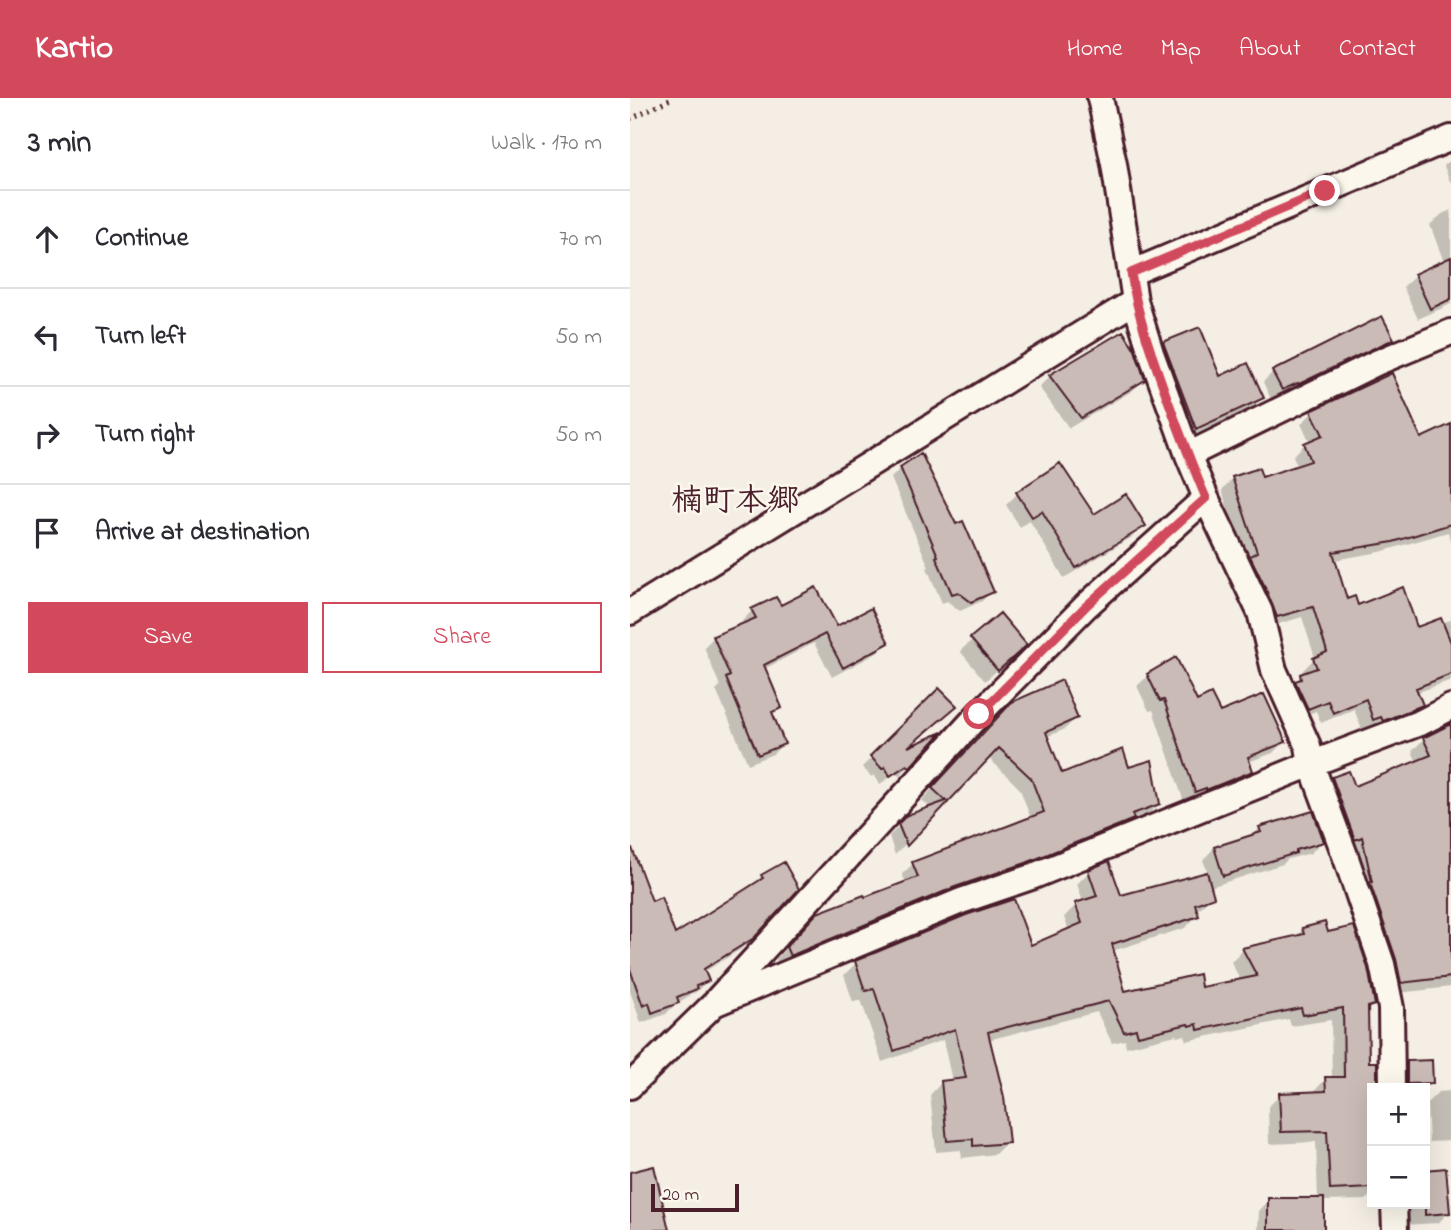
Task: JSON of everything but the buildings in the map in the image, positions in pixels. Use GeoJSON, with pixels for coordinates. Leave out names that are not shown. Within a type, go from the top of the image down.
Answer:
{"type":"FeatureCollection","features":[{"type":"Feature","properties":{"kind":"street"},"geometry":{"type":"LineString","coordinates":[[1100,98],[1114,164],[1135,301],[1151,354],[1206,498],[1260,612],[1274,670],[1308,746],[1311,764],[1382,964],[1391,1008],[1392,1083]]}},
{"type":"Feature","properties":{"kind":"street"},"geometry":{"type":"LineString","coordinates":[[1131,273],[1451,138]]}},
{"type":"Feature","properties":{"kind":"street"},"geometry":{"type":"LineString","coordinates":[[630,612],[1135,301]]}},
{"type":"Feature","properties":{"kind":"street"},"geometry":{"type":"LineString","coordinates":[[1188,455],[1377,363],[1451,332]]}},
{"type":"Feature","properties":{"kind":"street"},"geometry":{"type":"LineString","coordinates":[[630,1086],[713,1004],[979,714],[1086,606],[1206,498]]}},
{"type":"Feature","properties":{"kind":"street"},"geometry":{"type":"LineString","coordinates":[[713,1004],[961,901],[1031,877],[1422,722],[1451,707]]}},
{"type":"Feature","properties":{"kind":"street"},"geometry":{"type":"LineString","coordinates":[[1394,1209],[1395,1230]]}},
{"type":"Feature","properties":{"kind":"path"},"geometry":{"type":"LineString","coordinates":[[630,120],[673,98]]}},
{"type":"Feature","properties":{"kind":"district","name":"楠町本郷"},"geometry":{"type":"Point","coordinates":[735,502]}},
{"type":"Feature","properties":{"kind":"route"},"geometry":{"type":"LineString","coordinates":[[979,714],[1086,606],[1206,498],[1151,354],[1135,301],[1131,273],[1325,191]]}}]}
